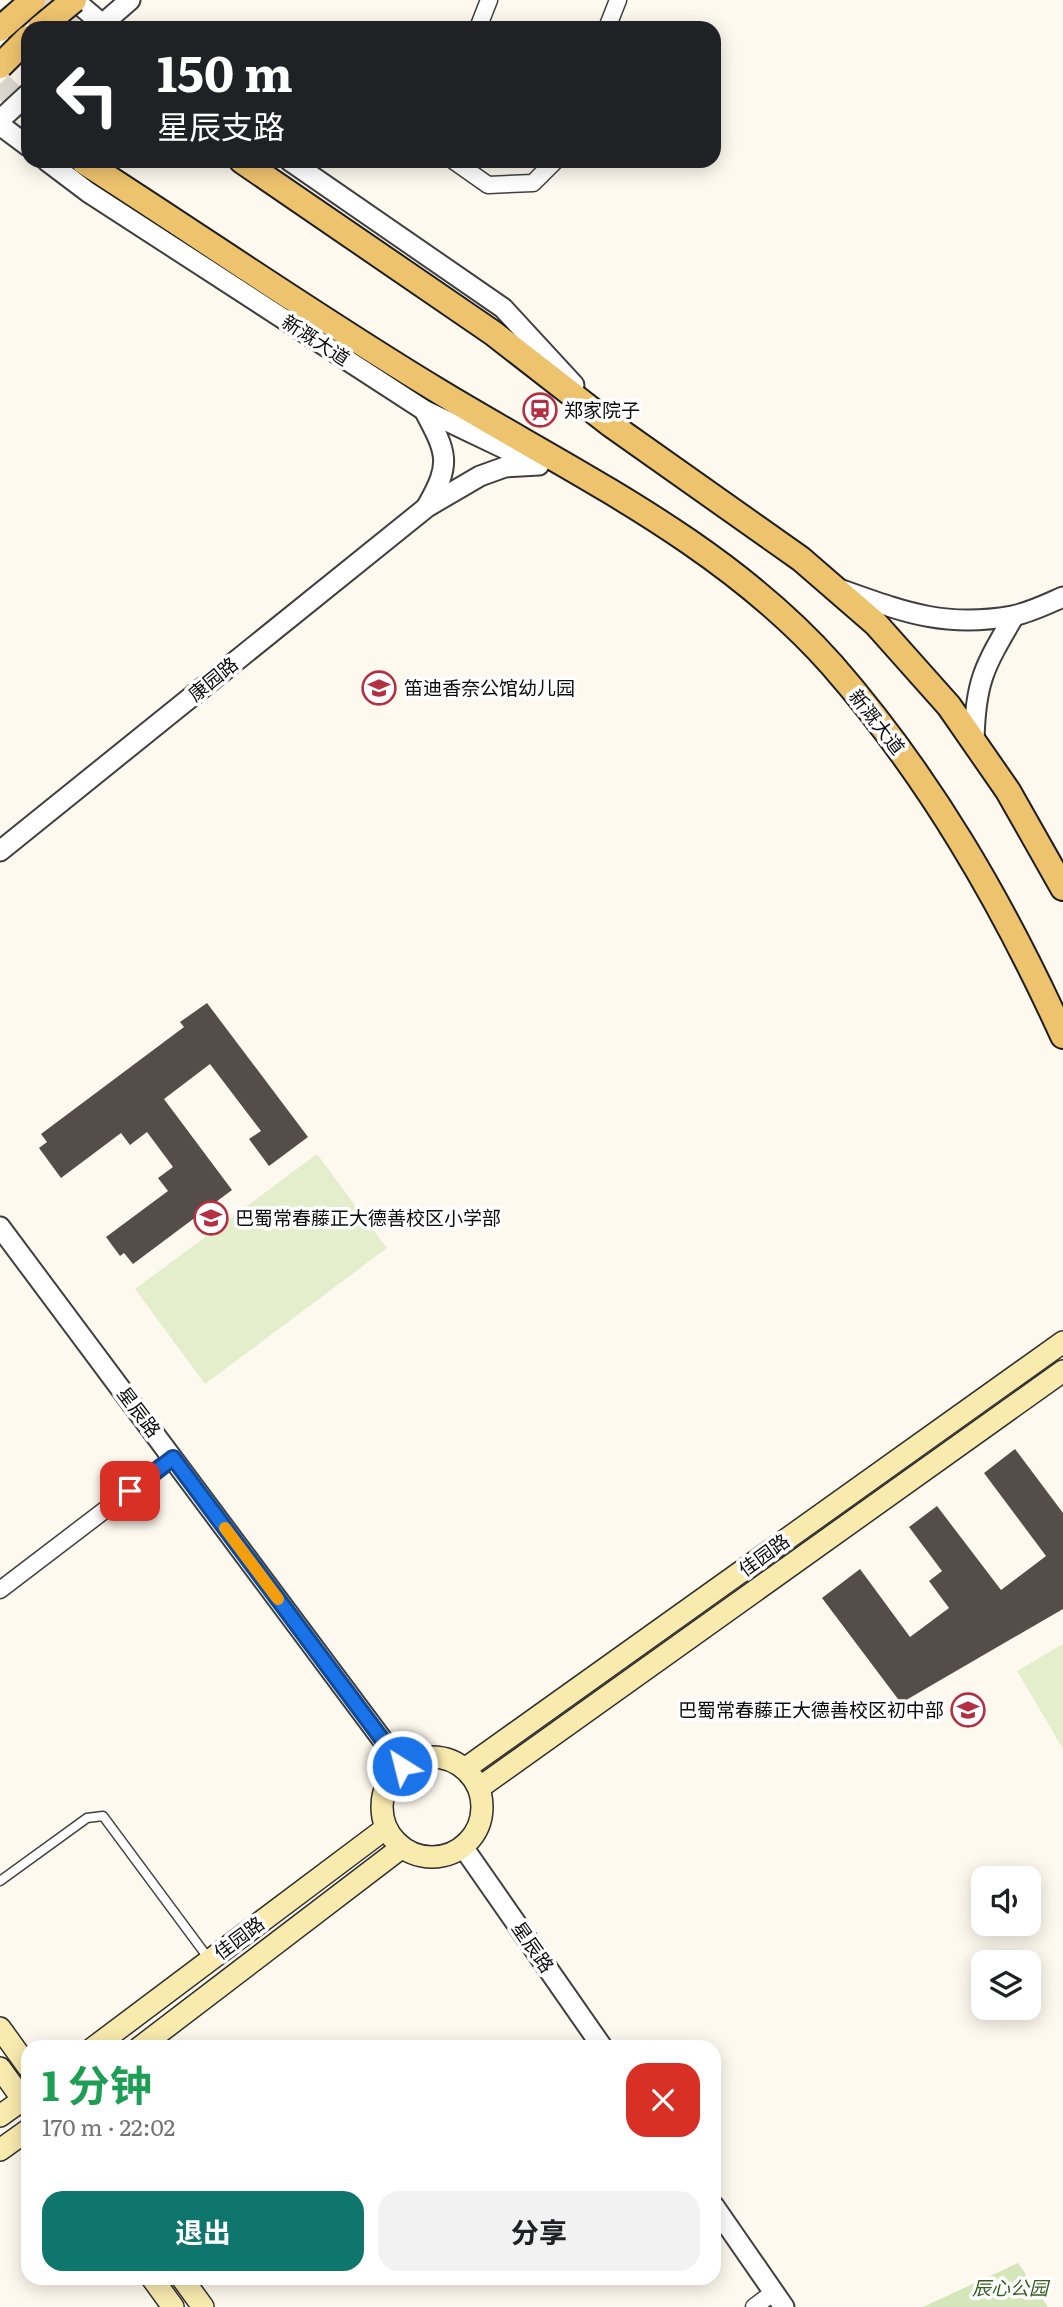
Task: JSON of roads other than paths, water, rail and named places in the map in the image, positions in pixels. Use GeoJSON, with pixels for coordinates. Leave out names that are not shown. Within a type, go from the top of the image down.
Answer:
{"type":"FeatureCollection","features":[{"type":"Feature","properties":{"kind":"main road"},"geometry":{"type":"LineString","coordinates":[[0,29],[33,0]]}},
{"type":"Feature","properties":{"kind":"main road"},"geometry":{"type":"LineString","coordinates":[[48,21],[74,0]]}},
{"type":"Feature","properties":{"kind":"main road"},"geometry":{"type":"LineString","coordinates":[[0,66],[21,45]]}},
{"type":"Feature","properties":{"kind":"main road","name":"新溉大道"},"geometry":{"type":"LineString","coordinates":[[93,168],[436,390],[602,484],[700,548],[766,602],[830,664],[896,744],[955,829],[1026,955],[1063,1036]]}},
{"type":"Feature","properties":{"kind":"main road"},"geometry":{"type":"LineString","coordinates":[[252,168],[493,333],[610,424],[801,559],[833,587],[906,656],[949,706],[1008,791],[1063,887]]}},
{"type":"Feature","properties":{"kind":"main road","name":"佳园路"},"geometry":{"type":"LineString","coordinates":[[466,1768],[1063,1342]]}},
{"type":"Feature","properties":{"kind":"main road","name":"佳园路"},"geometry":{"type":"LineString","coordinates":[[479,1788],[1063,1371]]}},
{"type":"Feature","properties":{"kind":"main road"},"geometry":{"type":"LineString","coordinates":[[430,1756],[445,1758],[466,1768],[479,1788],[482,1801],[478,1826],[463,1847],[438,1857],[424,1857],[401,1848],[386,1828],[382,1804],[385,1790],[402,1766],[430,1756]]}},
{"type":"Feature","properties":{"kind":"main road","name":"佳园路"},"geometry":{"type":"LineString","coordinates":[[104,2040],[386,1828]]}},
{"type":"Feature","properties":{"kind":"main road","name":"佳园路"},"geometry":{"type":"LineString","coordinates":[[149,2040],[401,1848]]}},
{"type":"Feature","properties":{"kind":"main road"},"geometry":{"type":"LineString","coordinates":[[0,2028],[21,2057]]}},
{"type":"Feature","properties":{"kind":"main road"},"geometry":{"type":"LineString","coordinates":[[0,2068],[21,2095]]}},
{"type":"Feature","properties":{"kind":"main road"},"geometry":{"type":"LineString","coordinates":[[0,2116],[21,2104]]}},
{"type":"Feature","properties":{"kind":"main road"},"geometry":{"type":"LineString","coordinates":[[0,2150],[21,2135]]}},
{"type":"Feature","properties":{"kind":"main road"},"geometry":{"type":"LineString","coordinates":[[157,2285],[173,2307]]}},
{"type":"Feature","properties":{"kind":"main road"},"geometry":{"type":"LineString","coordinates":[[187,2285],[203,2307]]}},
{"type":"Feature","properties":{"kind":"street"},"geometry":{"type":"LineString","coordinates":[[74,0],[96,21]]}},
{"type":"Feature","properties":{"kind":"street"},"geometry":{"type":"LineString","coordinates":[[108,21],[130,0]]}},
{"type":"Feature","properties":{"kind":"street"},"geometry":{"type":"LineString","coordinates":[[481,21],[489,0]]}},
{"type":"Feature","properties":{"kind":"street"},"geometry":{"type":"LineString","coordinates":[[610,21],[618,0]]}},
{"type":"Feature","properties":{"kind":"street"},"geometry":{"type":"LineString","coordinates":[[21,101],[0,122],[21,140]]}},
{"type":"Feature","properties":{"kind":"street","name":"新溉大道"},"geometry":{"type":"LineString","coordinates":[[56,168],[88,192],[424,410],[539,465],[602,484]]}},
{"type":"Feature","properties":{"kind":"street"},"geometry":{"type":"LineString","coordinates":[[66,168],[88,192]]}},
{"type":"Feature","properties":{"kind":"street"},"geometry":{"type":"LineString","coordinates":[[300,168],[503,308],[610,424]]}},
{"type":"Feature","properties":{"kind":"street"},"geometry":{"type":"LineString","coordinates":[[464,168],[488,185],[533,183],[548,168]]}},
{"type":"Feature","properties":{"kind":"street"},"geometry":{"type":"LineString","coordinates":[[424,410],[439,437],[444,460],[443,478],[427,507]]}},
{"type":"Feature","properties":{"kind":"street","name":"康园路"},"geometry":{"type":"LineString","coordinates":[[0,851],[427,507],[480,476],[505,467],[539,465]]}},
{"type":"Feature","properties":{"kind":"street"},"geometry":{"type":"LineString","coordinates":[[833,587],[897,610],[950,622],[1014,616],[1063,597]]}},
{"type":"Feature","properties":{"kind":"street"},"geometry":{"type":"LineString","coordinates":[[974,742],[975,700],[985,666],[1014,616]]}},
{"type":"Feature","properties":{"kind":"street","name":"星辰路"},"geometry":{"type":"LineString","coordinates":[[0,1227],[402,1766]]}},
{"type":"Feature","properties":{"kind":"street"},"geometry":{"type":"LineString","coordinates":[[0,1590],[173,1458]]}},
{"type":"Feature","properties":{"kind":"street","name":"星辰路"},"geometry":{"type":"LineString","coordinates":[[463,1847],[597,2040]]}},
{"type":"Feature","properties":{"kind":"street"},"geometry":{"type":"LineString","coordinates":[[721,2216],[779,2299],[754,2307]]}},
{"type":"Feature","properties":{"kind":"lane"},"geometry":{"type":"LineString","coordinates":[[0,1881],[87,1818],[103,1816],[210,1960]]}},
{"type":"Feature","properties":{"kind":"tunnel"},"geometry":{"type":"LineString","coordinates":[[40,0],[63,21]]}},
{"type":"Feature","properties":{"kind":"tunnel"},"geometry":{"type":"LineString","coordinates":[[0,84],[21,104]]}},
{"type":"Feature","properties":{"kind":"place","name":"郑家院子"},"geometry":{"type":"Point","coordinates":[540,410]}},
{"type":"Feature","properties":{"kind":"place","name":"笛迪香奈公馆幼儿园"},"geometry":{"type":"Point","coordinates":[379,688]}},
{"type":"Feature","properties":{"kind":"place","name":"巴蜀常春藤正大德善校区小学部"},"geometry":{"type":"Point","coordinates":[211,1218]}},
{"type":"Feature","properties":{"kind":"place","name":"巴蜀常春藤正大德善校区初中部"},"geometry":{"type":"Point","coordinates":[968,1710]}},
{"type":"Feature","properties":{"kind":"park label","name":"辰心公园"},"geometry":{"type":"Point","coordinates":[1010,2288]}}]}
